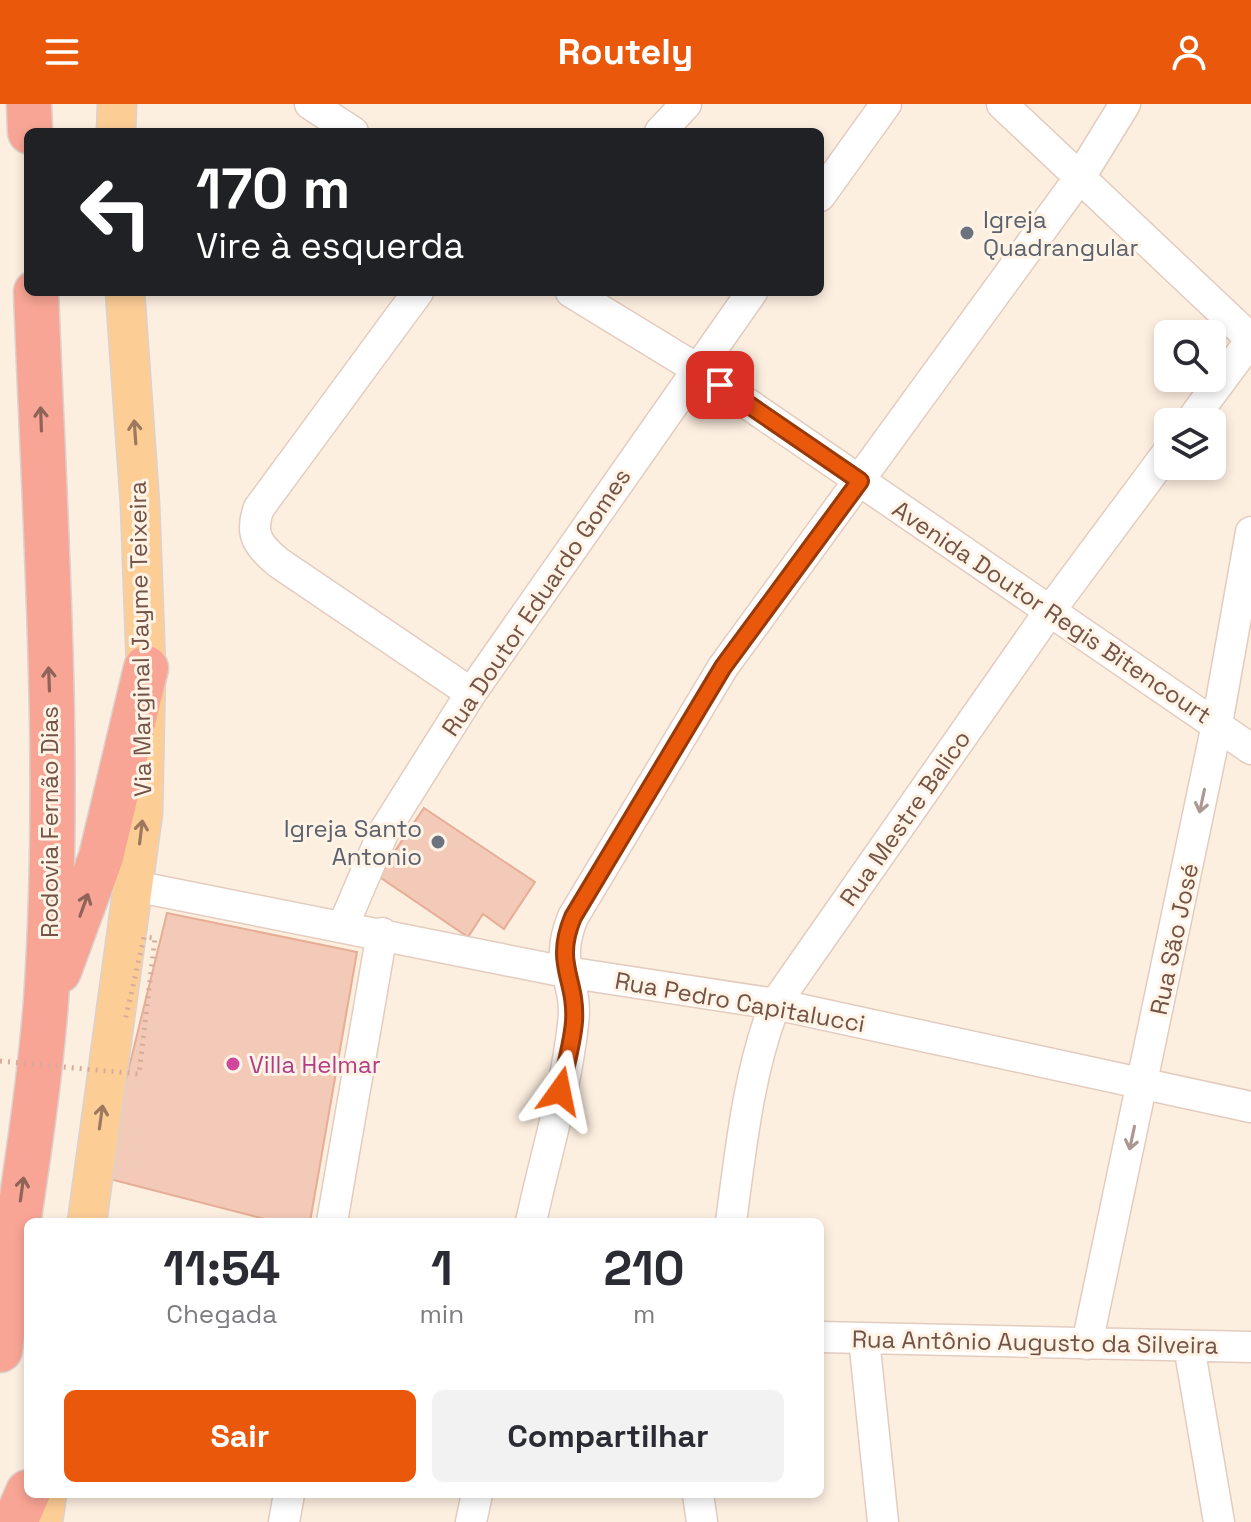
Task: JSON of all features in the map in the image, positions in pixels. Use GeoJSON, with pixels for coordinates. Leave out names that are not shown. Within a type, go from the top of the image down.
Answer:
{"type":"FeatureCollection","features":[{"type":"Feature","properties":{"kind":"highway"},"geometry":{"type":"LineString","coordinates":[[29,104],[30,128]]}},
{"type":"Feature","properties":{"kind":"highway","name":"Rodovia Fernão Dias"},"geometry":{"type":"LineString","coordinates":[[0,1350],[46,1003],[52,746],[36,296]]}},
{"type":"Feature","properties":{"kind":"highway"},"geometry":{"type":"LineString","coordinates":[[46,1003],[101,857],[146,668]]}},
{"type":"Feature","properties":{"kind":"highway"},"geometry":{"type":"LineString","coordinates":[[15,1522],[25,1498]]}},
{"type":"Feature","properties":{"kind":"main road"},"geometry":{"type":"LineString","coordinates":[[116,128],[117,104]]}},
{"type":"Feature","properties":{"kind":"main road","name":"Via Marginal Jayme Teixeira"},"geometry":{"type":"LineString","coordinates":[[88,1218],[143,813],[146,668],[140,504],[125,296]]}},
{"type":"Feature","properties":{"kind":"main road"},"geometry":{"type":"LineString","coordinates":[[43,1522],[46,1498]]}},
{"type":"Feature","properties":{"kind":"street"},"geometry":{"type":"LineString","coordinates":[[310,104],[351,120]]}},
{"type":"Feature","properties":{"kind":"street"},"geometry":{"type":"LineString","coordinates":[[664,128],[686,104]]}},
{"type":"Feature","properties":{"kind":"street"},"geometry":{"type":"LineString","coordinates":[[824,190],[886,104]]}},
{"type":"Feature","properties":{"kind":"street"},"geometry":{"type":"LineString","coordinates":[[1002,104],[1251,340],[1200,408]]}},
{"type":"Feature","properties":{"kind":"street"},"geometry":{"type":"LineString","coordinates":[[532,1218],[574,1022],[564,940],[581,903],[723,667],[1080,177],[1125,104]]}},
{"type":"Feature","properties":{"kind":"street"},"geometry":{"type":"LineString","coordinates":[[415,296],[259,508],[253,525],[255,539],[265,552],[471,693]]}},
{"type":"Feature","properties":{"kind":"street","name":"Avenida Doutor Regis Bitencourt"},"geometry":{"type":"LineString","coordinates":[[578,296],[697,369],[1251,749]]}},
{"type":"Feature","properties":{"kind":"street","name":"Rua Doutor Eduardo Gomes"},"geometry":{"type":"LineString","coordinates":[[343,926],[383,833],[471,693],[749,296]]}},
{"type":"Feature","properties":{"kind":"street","name":"Rua Mestre Balico"},"geometry":{"type":"LineString","coordinates":[[732,1218],[751,1084],[775,1004],[1049,612],[1154,471]]}},
{"type":"Feature","properties":{"kind":"street","name":"Rua São José"},"geometry":{"type":"LineString","coordinates":[[1087,1344],[1144,1085],[1217,724],[1251,532]]}},
{"type":"Feature","properties":{"kind":"street","name":"Rua Pedro Capitalucci"},"geometry":{"type":"LineString","coordinates":[[134,886],[566,972],[775,1004],[1251,1107]]}},
{"type":"Feature","properties":{"kind":"street"},"geometry":{"type":"LineString","coordinates":[[333,1218],[382,933]]}},
{"type":"Feature","properties":{"kind":"street","name":"Rua Antônio Augusto da Silveira"},"geometry":{"type":"LineString","coordinates":[[824,1337],[1251,1347]]}},
{"type":"Feature","properties":{"kind":"street"},"geometry":{"type":"LineString","coordinates":[[864,1339],[883,1522]]}},
{"type":"Feature","properties":{"kind":"street"},"geometry":{"type":"LineString","coordinates":[[1189,1346],[1219,1522]]}},
{"type":"Feature","properties":{"kind":"street"},"geometry":{"type":"LineString","coordinates":[[284,1522],[288,1498]]}},
{"type":"Feature","properties":{"kind":"street"},"geometry":{"type":"LineString","coordinates":[[471,1522],[476,1498]]}},
{"type":"Feature","properties":{"kind":"street"},"geometry":{"type":"LineString","coordinates":[[699,1498],[702,1522]]}},
{"type":"Feature","properties":{"kind":"path"},"geometry":{"type":"LineString","coordinates":[[0,1061],[139,1074],[155,938],[144,937],[125,1021]]}},
{"type":"Feature","properties":{"kind":"building","name":"Igreja Santo Antonio"},"geometry":{"type":"Polygon","coordinates":[[[424,808],[535,882],[504,929],[483,914],[468,937],[378,876],[424,808]]]}},
{"type":"Feature","properties":{"kind":"building","name":"Villa Helmar"},"geometry":{"type":"Polygon","coordinates":[[[167,913],[357,952],[311,1218],[261,1218],[102,1177],[167,913]]]}},
{"type":"Feature","properties":{"kind":"place","name":"Igreja Quadrangular"},"geometry":{"type":"Point","coordinates":[967,233]}},
{"type":"Feature","properties":{"kind":"place","name":"Igreja Santo Antonio"},"geometry":{"type":"Point","coordinates":[438,842]}},
{"type":"Feature","properties":{"kind":"place","name":"Villa Helmar"},"geometry":{"type":"Point","coordinates":[233,1064]}},
{"type":"Feature","properties":{"kind":"route"},"geometry":{"type":"LineString","coordinates":[[560,1091],[574,1022],[573,1000],[563,955],[564,940],[573,917],[723,667],[860,481],[720,385]]}}]}
